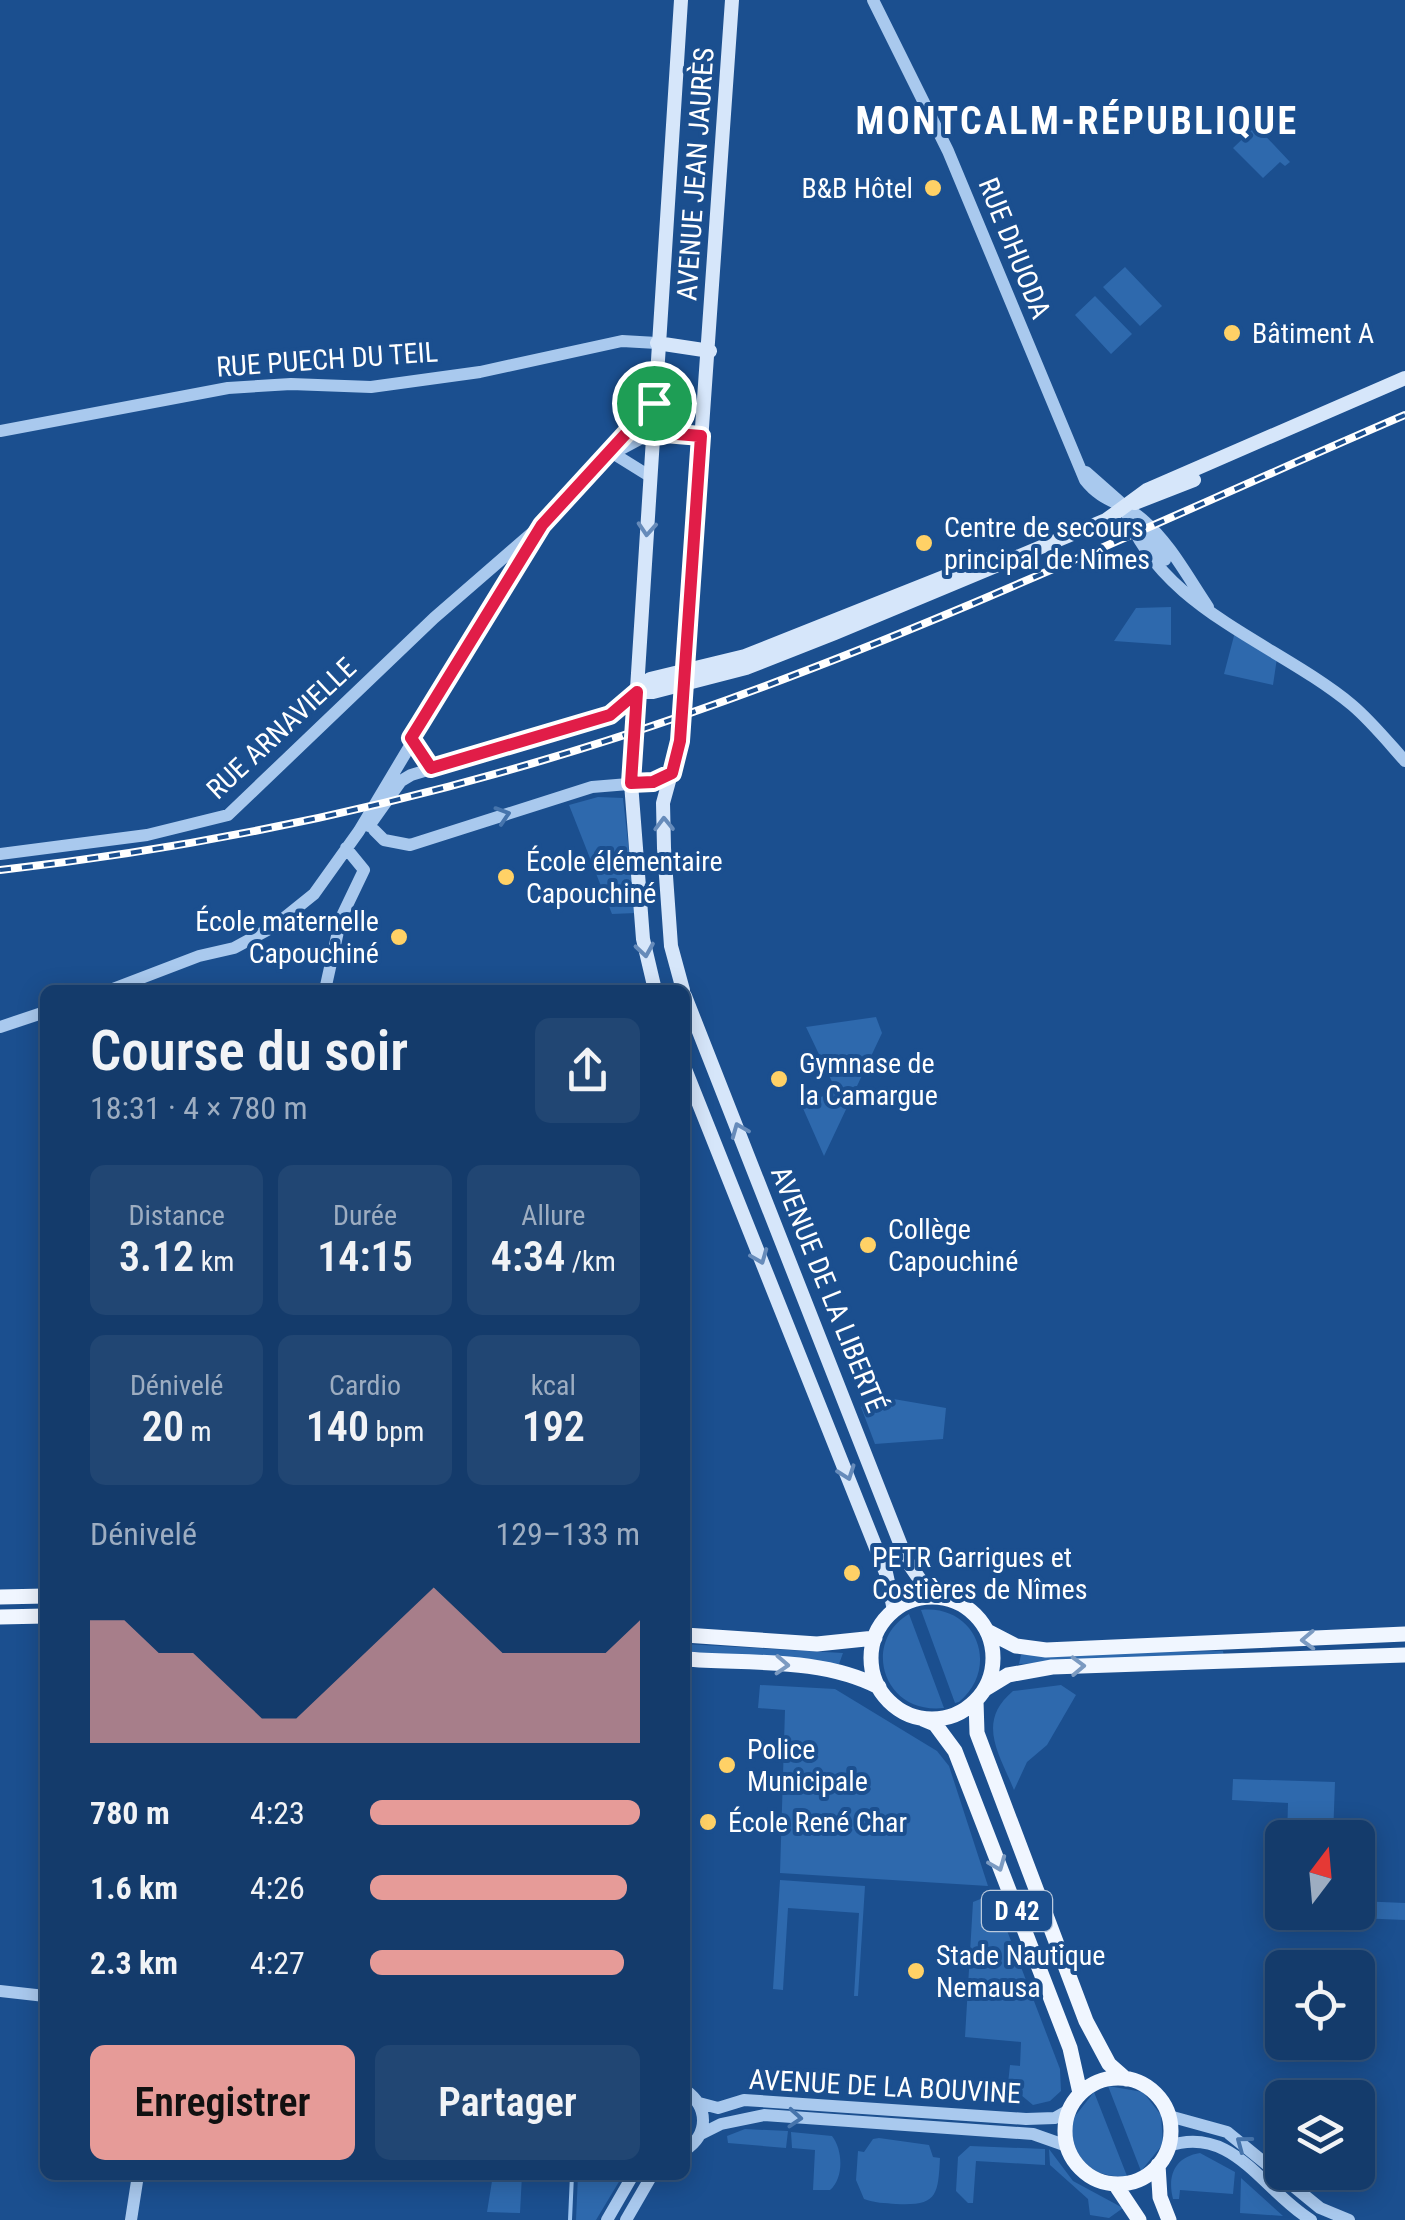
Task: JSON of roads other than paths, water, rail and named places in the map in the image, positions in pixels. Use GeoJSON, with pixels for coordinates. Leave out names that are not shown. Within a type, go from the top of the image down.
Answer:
{"type":"FeatureCollection","features":[{"type":"Feature","properties":{"kind":"main road","name":"AVENUE JEAN JAURÈS"},"geometry":{"type":"LineString","coordinates":[[637,692],[682,0]]}},
{"type":"Feature","properties":{"kind":"main road","name":"AVENUE JEAN JAURÈS"},"geometry":{"type":"LineString","coordinates":[[683,684],[710,351],[732,0]]}},
{"type":"Feature","properties":{"kind":"main road"},"geometry":{"type":"LineString","coordinates":[[657,342],[710,351]]}},
{"type":"Feature","properties":{"kind":"main road"},"geometry":{"type":"LineString","coordinates":[[654,985],[643,938],[631,783],[637,692],[650,679],[745,656],[868,613],[1106,520],[1148,490],[1405,378]]}},
{"type":"Feature","properties":{"kind":"main road"},"geometry":{"type":"LineString","coordinates":[[1124,506],[1151,499],[1405,387]]}},
{"type":"Feature","properties":{"kind":"main road"},"geometry":{"type":"LineString","coordinates":[[653,432],[701,436]]}},
{"type":"Feature","properties":{"kind":"main road"},"geometry":{"type":"LineString","coordinates":[[637,692],[746,668],[868,613]]}},
{"type":"Feature","properties":{"kind":"main road","name":"AVENUE DE LA LIBERTÉ"},"geometry":{"type":"LineString","coordinates":[[682,985],[671,946],[664,803],[680,741],[683,684]]}},
{"type":"Feature","properties":{"kind":"main road","name":"AVENUE DE LA LIBERTÉ"},"geometry":{"type":"LineString","coordinates":[[690,1008],[907,1561],[932,1597]]}},
{"type":"Feature","properties":{"kind":"main road","name":"AVENUE DE LA LIBERTÉ"},"geometry":{"type":"LineString","coordinates":[[690,1082],[886,1573],[894,1610]]}},
{"type":"Feature","properties":{"kind":"main road"},"geometry":{"type":"LineString","coordinates":[[0,1597],[40,1596]]}},
{"type":"Feature","properties":{"kind":"main road"},"geometry":{"type":"LineString","coordinates":[[879,1687],[872,1661],[875,1638],[894,1610],[932,1597],[968,1609],[987,1631],[1016,1646],[1046,1650],[1405,1634]]}},
{"type":"Feature","properties":{"kind":"main road"},"geometry":{"type":"LineString","coordinates":[[0,1617],[40,1616]]}},
{"type":"Feature","properties":{"kind":"main road"},"geometry":{"type":"LineString","coordinates":[[981,1695],[993,1660],[987,1631]]}},
{"type":"Feature","properties":{"kind":"main road"},"geometry":{"type":"LineString","coordinates":[[690,1635],[817,1644],[875,1638]]}},
{"type":"Feature","properties":{"kind":"main road"},"geometry":{"type":"LineString","coordinates":[[690,1658],[847,1672],[879,1687],[895,1706],[923,1718],[952,1716],[1008,1675],[1052,1667],[1405,1655]]}},
{"type":"Feature","properties":{"kind":"main road","name":"D 42"},"geometry":{"type":"LineString","coordinates":[[981,1695],[982,1745],[1086,2020],[1109,2064],[1126,2079]]}},
{"type":"Feature","properties":{"kind":"main road","name":"D 42"},"geometry":{"type":"LineString","coordinates":[[923,1718],[945,1734],[955,1751],[1070,2048],[1080,2093]]}},
{"type":"Feature","properties":{"kind":"main road"},"geometry":{"type":"LineString","coordinates":[[1126,2079],[1150,2088],[1169,2116],[1168,2146],[1158,2165],[1142,2179],[1115,2184],[1088,2175],[1066,2146],[1068,2110],[1080,2093],[1103,2080],[1126,2079]]}},
{"type":"Feature","properties":{"kind":"main road"},"geometry":{"type":"LineString","coordinates":[[1158,2165],[1160,2197],[1168,2220]]}},
{"type":"Feature","properties":{"kind":"main road"},"geometry":{"type":"LineString","coordinates":[[1115,2184],[1139,2220]]}},
{"type":"Feature","properties":{"kind":"street","name":"RUE DHUODA"},"geometry":{"type":"LineString","coordinates":[[872,0],[948,151],[1077,464],[1162,538],[1198,592]]}},
{"type":"Feature","properties":{"kind":"street","name":"RUE PUECH DU TEIL"},"geometry":{"type":"LineString","coordinates":[[0,431],[228,388],[291,384],[371,387],[480,372],[622,342],[657,342]]}},
{"type":"Feature","properties":{"kind":"street"},"geometry":{"type":"LineString","coordinates":[[123,985],[188,959],[234,948],[273,927],[314,894],[346,848],[542,525],[654,403]]}},
{"type":"Feature","properties":{"kind":"street"},"geometry":{"type":"LineString","coordinates":[[608,456],[653,432]]}},
{"type":"Feature","properties":{"kind":"street"},"geometry":{"type":"LineString","coordinates":[[608,456],[651,477]]}},
{"type":"Feature","properties":{"kind":"street"},"geometry":{"type":"LineString","coordinates":[[1124,506],[1138,541],[1198,592],[1208,607]]}},
{"type":"Feature","properties":{"kind":"street","name":"RUE ARNAVIELLE"},"geometry":{"type":"LineString","coordinates":[[0,854],[194,827],[228,815],[496,562],[542,525]]}},
{"type":"Feature","properties":{"kind":"street"},"geometry":{"type":"LineString","coordinates":[[1160,561],[1190,598],[1353,706],[1405,761]]}},
{"type":"Feature","properties":{"kind":"street"},"geometry":{"type":"LineString","coordinates":[[496,562],[512,576]]}},
{"type":"Feature","properties":{"kind":"street"},"geometry":{"type":"LineString","coordinates":[[346,848],[361,838],[402,781],[431,768],[610,715],[637,692]]}},
{"type":"Feature","properties":{"kind":"street"},"geometry":{"type":"LineString","coordinates":[[411,738],[431,768]]}},
{"type":"Feature","properties":{"kind":"street"},"geometry":{"type":"LineString","coordinates":[[374,830],[384,840],[410,845],[592,787],[653,782],[672,773]]}},
{"type":"Feature","properties":{"kind":"street"},"geometry":{"type":"LineString","coordinates":[[327,985],[341,918],[364,870],[346,848]]}},
{"type":"Feature","properties":{"kind":"street"},"geometry":{"type":"LineString","coordinates":[[0,1028],[40,1014]]}},
{"type":"Feature","properties":{"kind":"street"},"geometry":{"type":"LineString","coordinates":[[0,1991],[40,1995]]}},
{"type":"Feature","properties":{"kind":"street"},"geometry":{"type":"LineString","coordinates":[[690,2095],[703,2113],[701,2134],[690,2145]]}},
{"type":"Feature","properties":{"kind":"street","name":"AVENUE DE LA BOUVINE"},"geometry":{"type":"LineString","coordinates":[[699,2103],[718,2108],[744,2100],[1026,2119],[1056,2118],[1068,2110]]}},
{"type":"Feature","properties":{"kind":"street","name":"AVENUE DE LA BOUVINE"},"geometry":{"type":"LineString","coordinates":[[701,2134],[721,2124],[764,2116],[1033,2134],[1066,2146]]}},
{"type":"Feature","properties":{"kind":"street"},"geometry":{"type":"LineString","coordinates":[[1169,2116],[1227,2132],[1320,2208],[1349,2220]]}},
{"type":"Feature","properties":{"kind":"street"},"geometry":{"type":"LineString","coordinates":[[1168,2146],[1193,2139],[1215,2143],[1311,2220]]}},
{"type":"Feature","properties":{"kind":"street"},"geometry":{"type":"LineString","coordinates":[[130,2220],[137,2180]]}},
{"type":"Feature","properties":{"kind":"street"},"geometry":{"type":"LineString","coordinates":[[608,2220],[630,2180]]}},
{"type":"Feature","properties":{"kind":"street"},"geometry":{"type":"LineString","coordinates":[[626,2220],[649,2180]]}},
{"type":"Feature","properties":{"kind":"waterway"},"geometry":{"type":"LineString","coordinates":[[570,2220],[572,2180]]}},
{"type":"Feature","properties":{"kind":"railway"},"geometry":{"type":"LineString","coordinates":[[0,870],[176,845],[351,811],[609,740],[873,644],[1405,415]]}},
{"type":"Feature","properties":{"kind":"place","name":"B&B Hôtel"},"geometry":{"type":"Point","coordinates":[933,188]}},
{"type":"Feature","properties":{"kind":"place","name":"Bâtiment A"},"geometry":{"type":"Point","coordinates":[1232,333]}},
{"type":"Feature","properties":{"kind":"place","name":"Centre de secours principal de Nîmes"},"geometry":{"type":"Point","coordinates":[924,543]}},
{"type":"Feature","properties":{"kind":"place","name":"École élémentaire Capouchiné"},"geometry":{"type":"Point","coordinates":[506,877]}},
{"type":"Feature","properties":{"kind":"place","name":"École maternelle Capouchiné"},"geometry":{"type":"Point","coordinates":[399,937]}},
{"type":"Feature","properties":{"kind":"place","name":"Gymnase de la Camargue"},"geometry":{"type":"Point","coordinates":[779,1079]}},
{"type":"Feature","properties":{"kind":"place","name":"Collège Capouchiné"},"geometry":{"type":"Point","coordinates":[868,1245]}},
{"type":"Feature","properties":{"kind":"place","name":"PETR Garrigues et Costières de Nîmes"},"geometry":{"type":"Point","coordinates":[852,1573]}},
{"type":"Feature","properties":{"kind":"place","name":"Police Municipale"},"geometry":{"type":"Point","coordinates":[727,1765]}},
{"type":"Feature","properties":{"kind":"place","name":"École René Char"},"geometry":{"type":"Point","coordinates":[708,1822]}},
{"type":"Feature","properties":{"kind":"place","name":"Stade Nautique Nemausa"},"geometry":{"type":"Point","coordinates":[916,1971]}},
{"type":"Feature","properties":{"kind":"district","name":"MONTCALM-RÉPUBLIQUE"},"geometry":{"type":"Point","coordinates":[1077,121]}}]}
